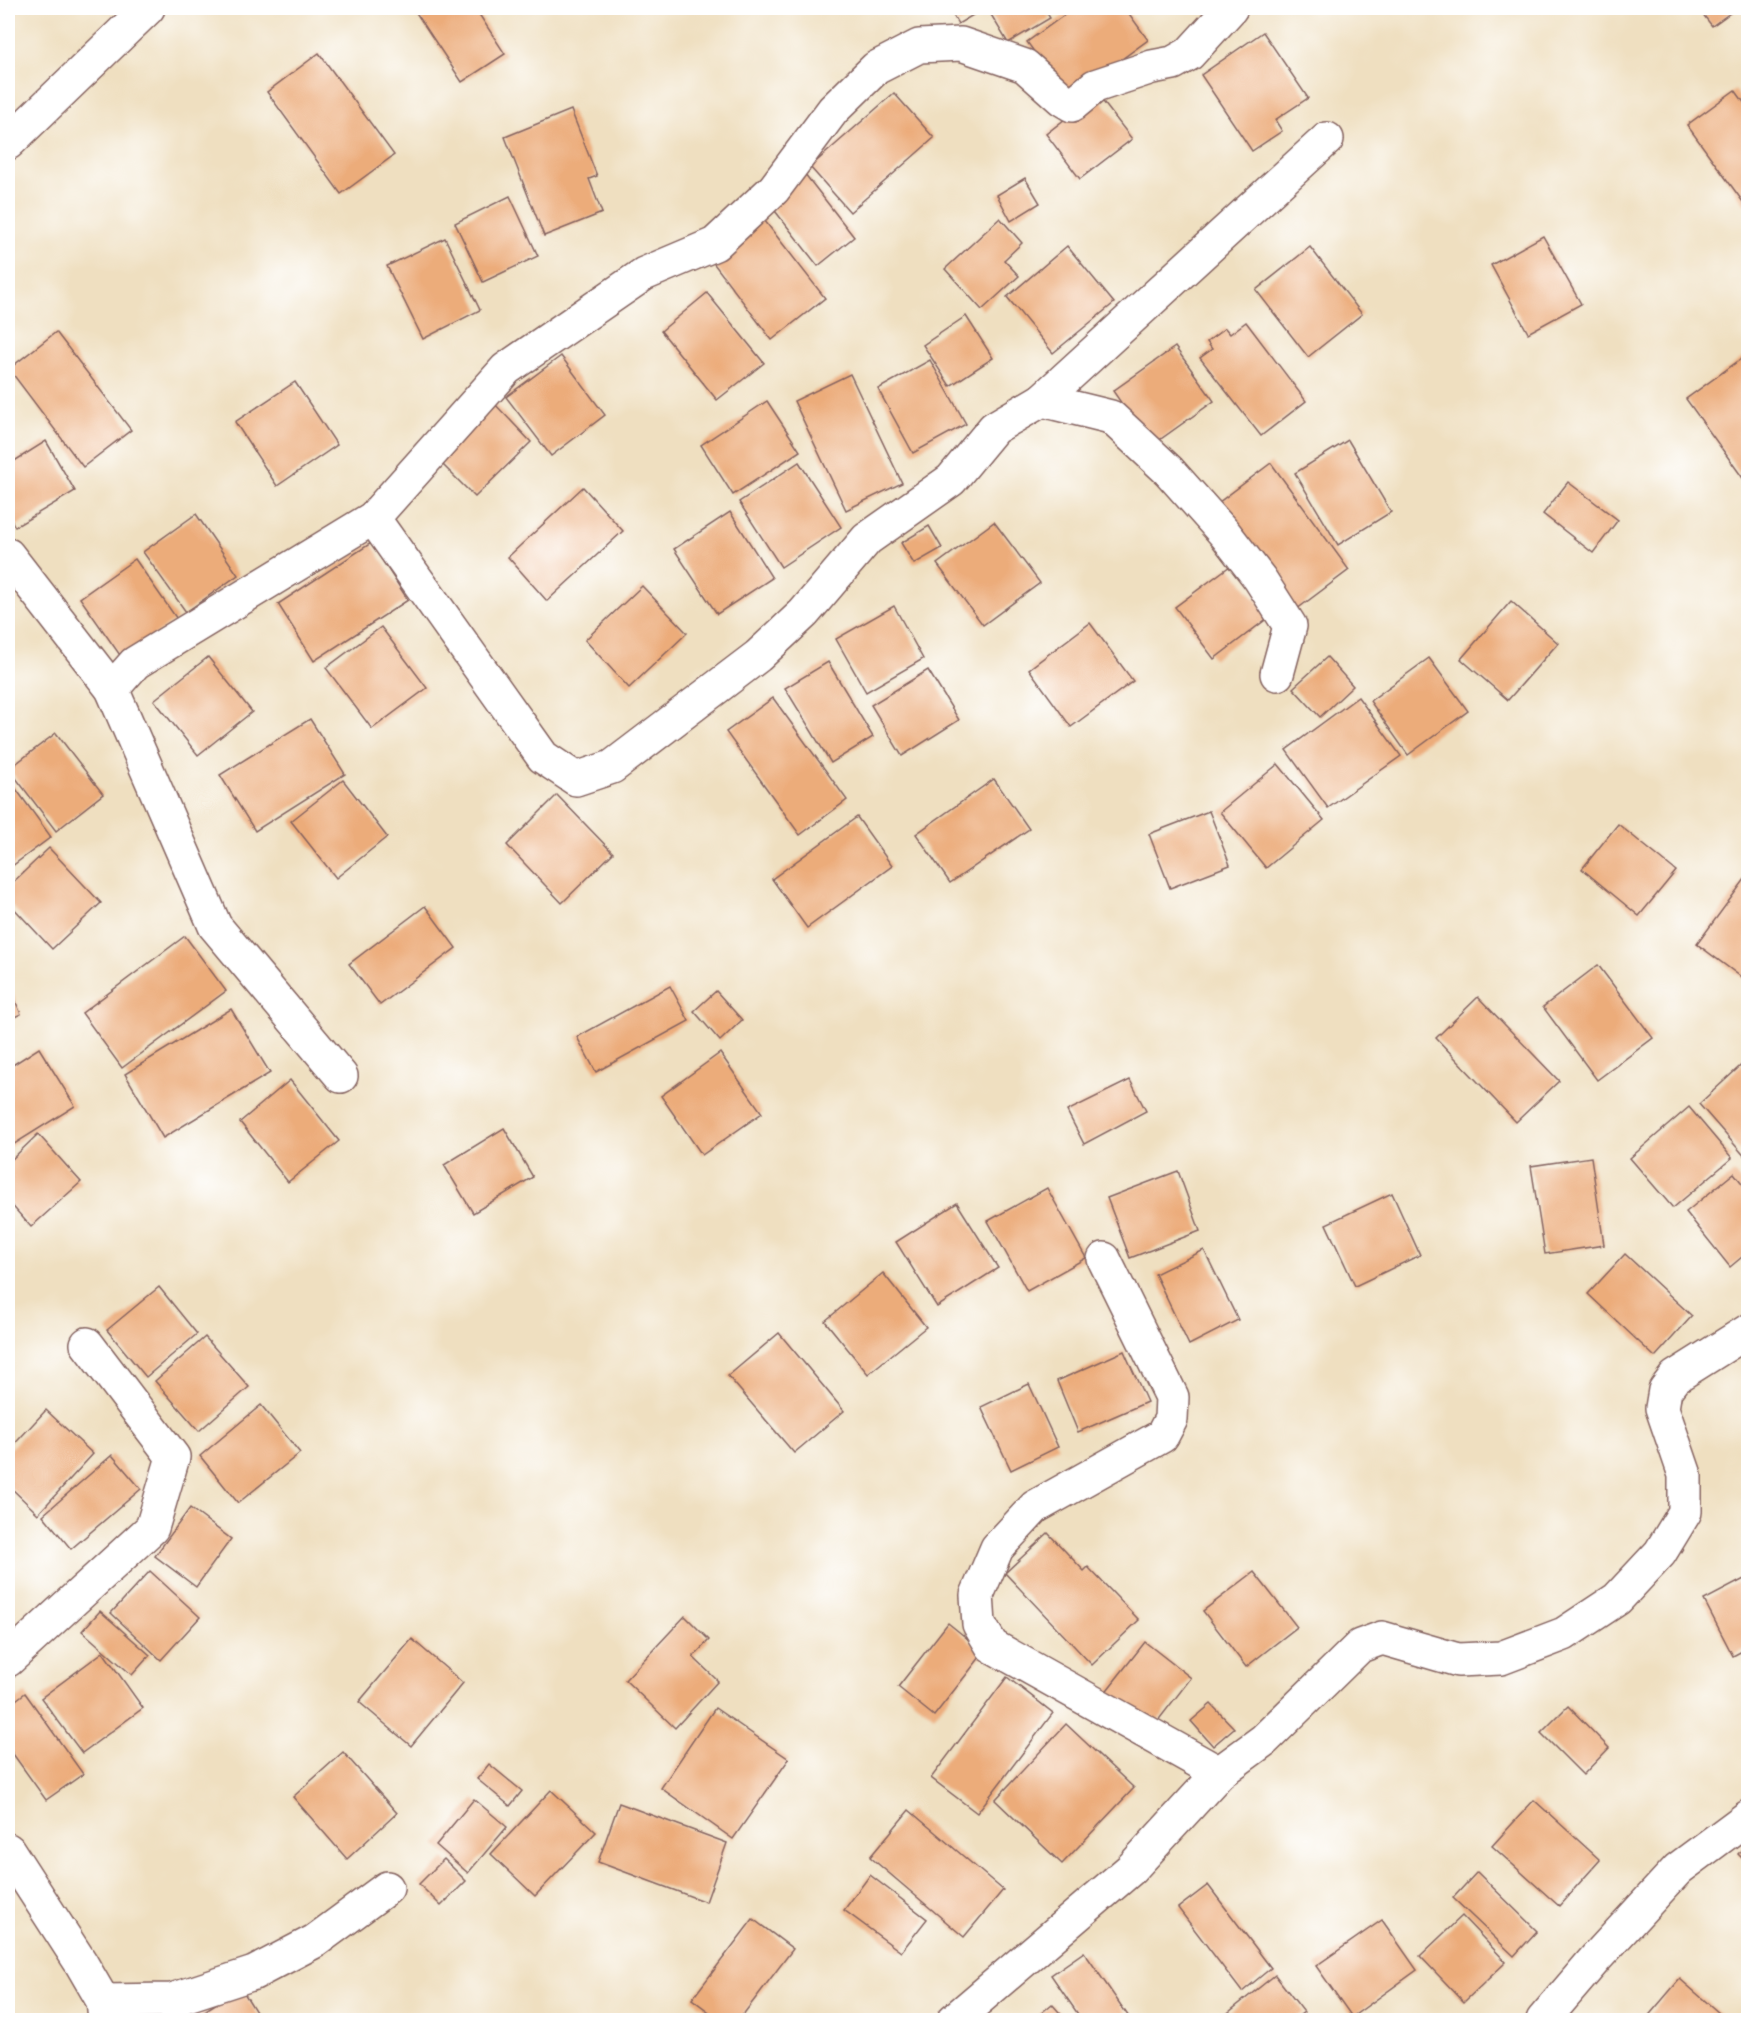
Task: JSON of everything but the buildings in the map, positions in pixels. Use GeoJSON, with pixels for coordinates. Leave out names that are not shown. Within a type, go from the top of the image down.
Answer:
{"type":"FeatureCollection","features":[{"type":"Feature","properties":{"kind":"street"},"geometry":{"type":"LineString","coordinates":[[8,143],[148,8]]}},
{"type":"Feature","properties":{"kind":"street"},"geometry":{"type":"LineString","coordinates":[[112,689],[135,663],[374,518],[506,369],[644,274],[715,244],[774,189],[833,110],[876,68],[920,46],[961,44],[1025,66],[1072,105],[1095,86],[1152,67],[1173,63],[1189,54],[1231,8]]}},
{"type":"Feature","properties":{"kind":"street"},"geometry":{"type":"LineString","coordinates":[[374,518],[543,757],[576,779],[612,767],[758,656],[804,613],[867,539],[951,480],[994,428],[1042,400],[1327,139]]}},
{"type":"Feature","properties":{"kind":"street"},"geometry":{"type":"LineString","coordinates":[[1042,400],[1110,417],[1169,471],[1226,534],[1260,579],[1290,626],[1276,674]]}},
{"type":"Feature","properties":{"kind":"street"},"geometry":{"type":"LineString","coordinates":[[8,555],[112,689],[215,926],[342,1076]]}},
{"type":"Feature","properties":{"kind":"street"},"geometry":{"type":"LineString","coordinates":[[1104,1258],[1172,1397],[1171,1419],[1162,1436],[1035,1508],[997,1548],[977,1594],[979,1624],[992,1646],[1219,1773]]}},
{"type":"Feature","properties":{"kind":"street"},"geometry":{"type":"LineString","coordinates":[[954,2020],[1131,1869],[1219,1773],[1264,1740],[1360,1646],[1382,1638],[1458,1660],[1501,1658],[1564,1634],[1617,1599],[1660,1553],[1685,1512],[1685,1475],[1662,1408],[1665,1390],[1675,1377],[1749,1330]]}},
{"type":"Feature","properties":{"kind":"street"},"geometry":{"type":"LineString","coordinates":[[8,1660],[152,1528],[173,1458],[87,1344]]}},
{"type":"Feature","properties":{"kind":"street"},"geometry":{"type":"LineString","coordinates":[[1543,2020],[1596,1958],[1678,1869],[1749,1817]]}},
{"type":"Feature","properties":{"kind":"street"},"geometry":{"type":"LineString","coordinates":[[8,1850],[81,1962],[104,2011],[172,2000],[254,1974],[315,1941],[387,1888]]}}]}
